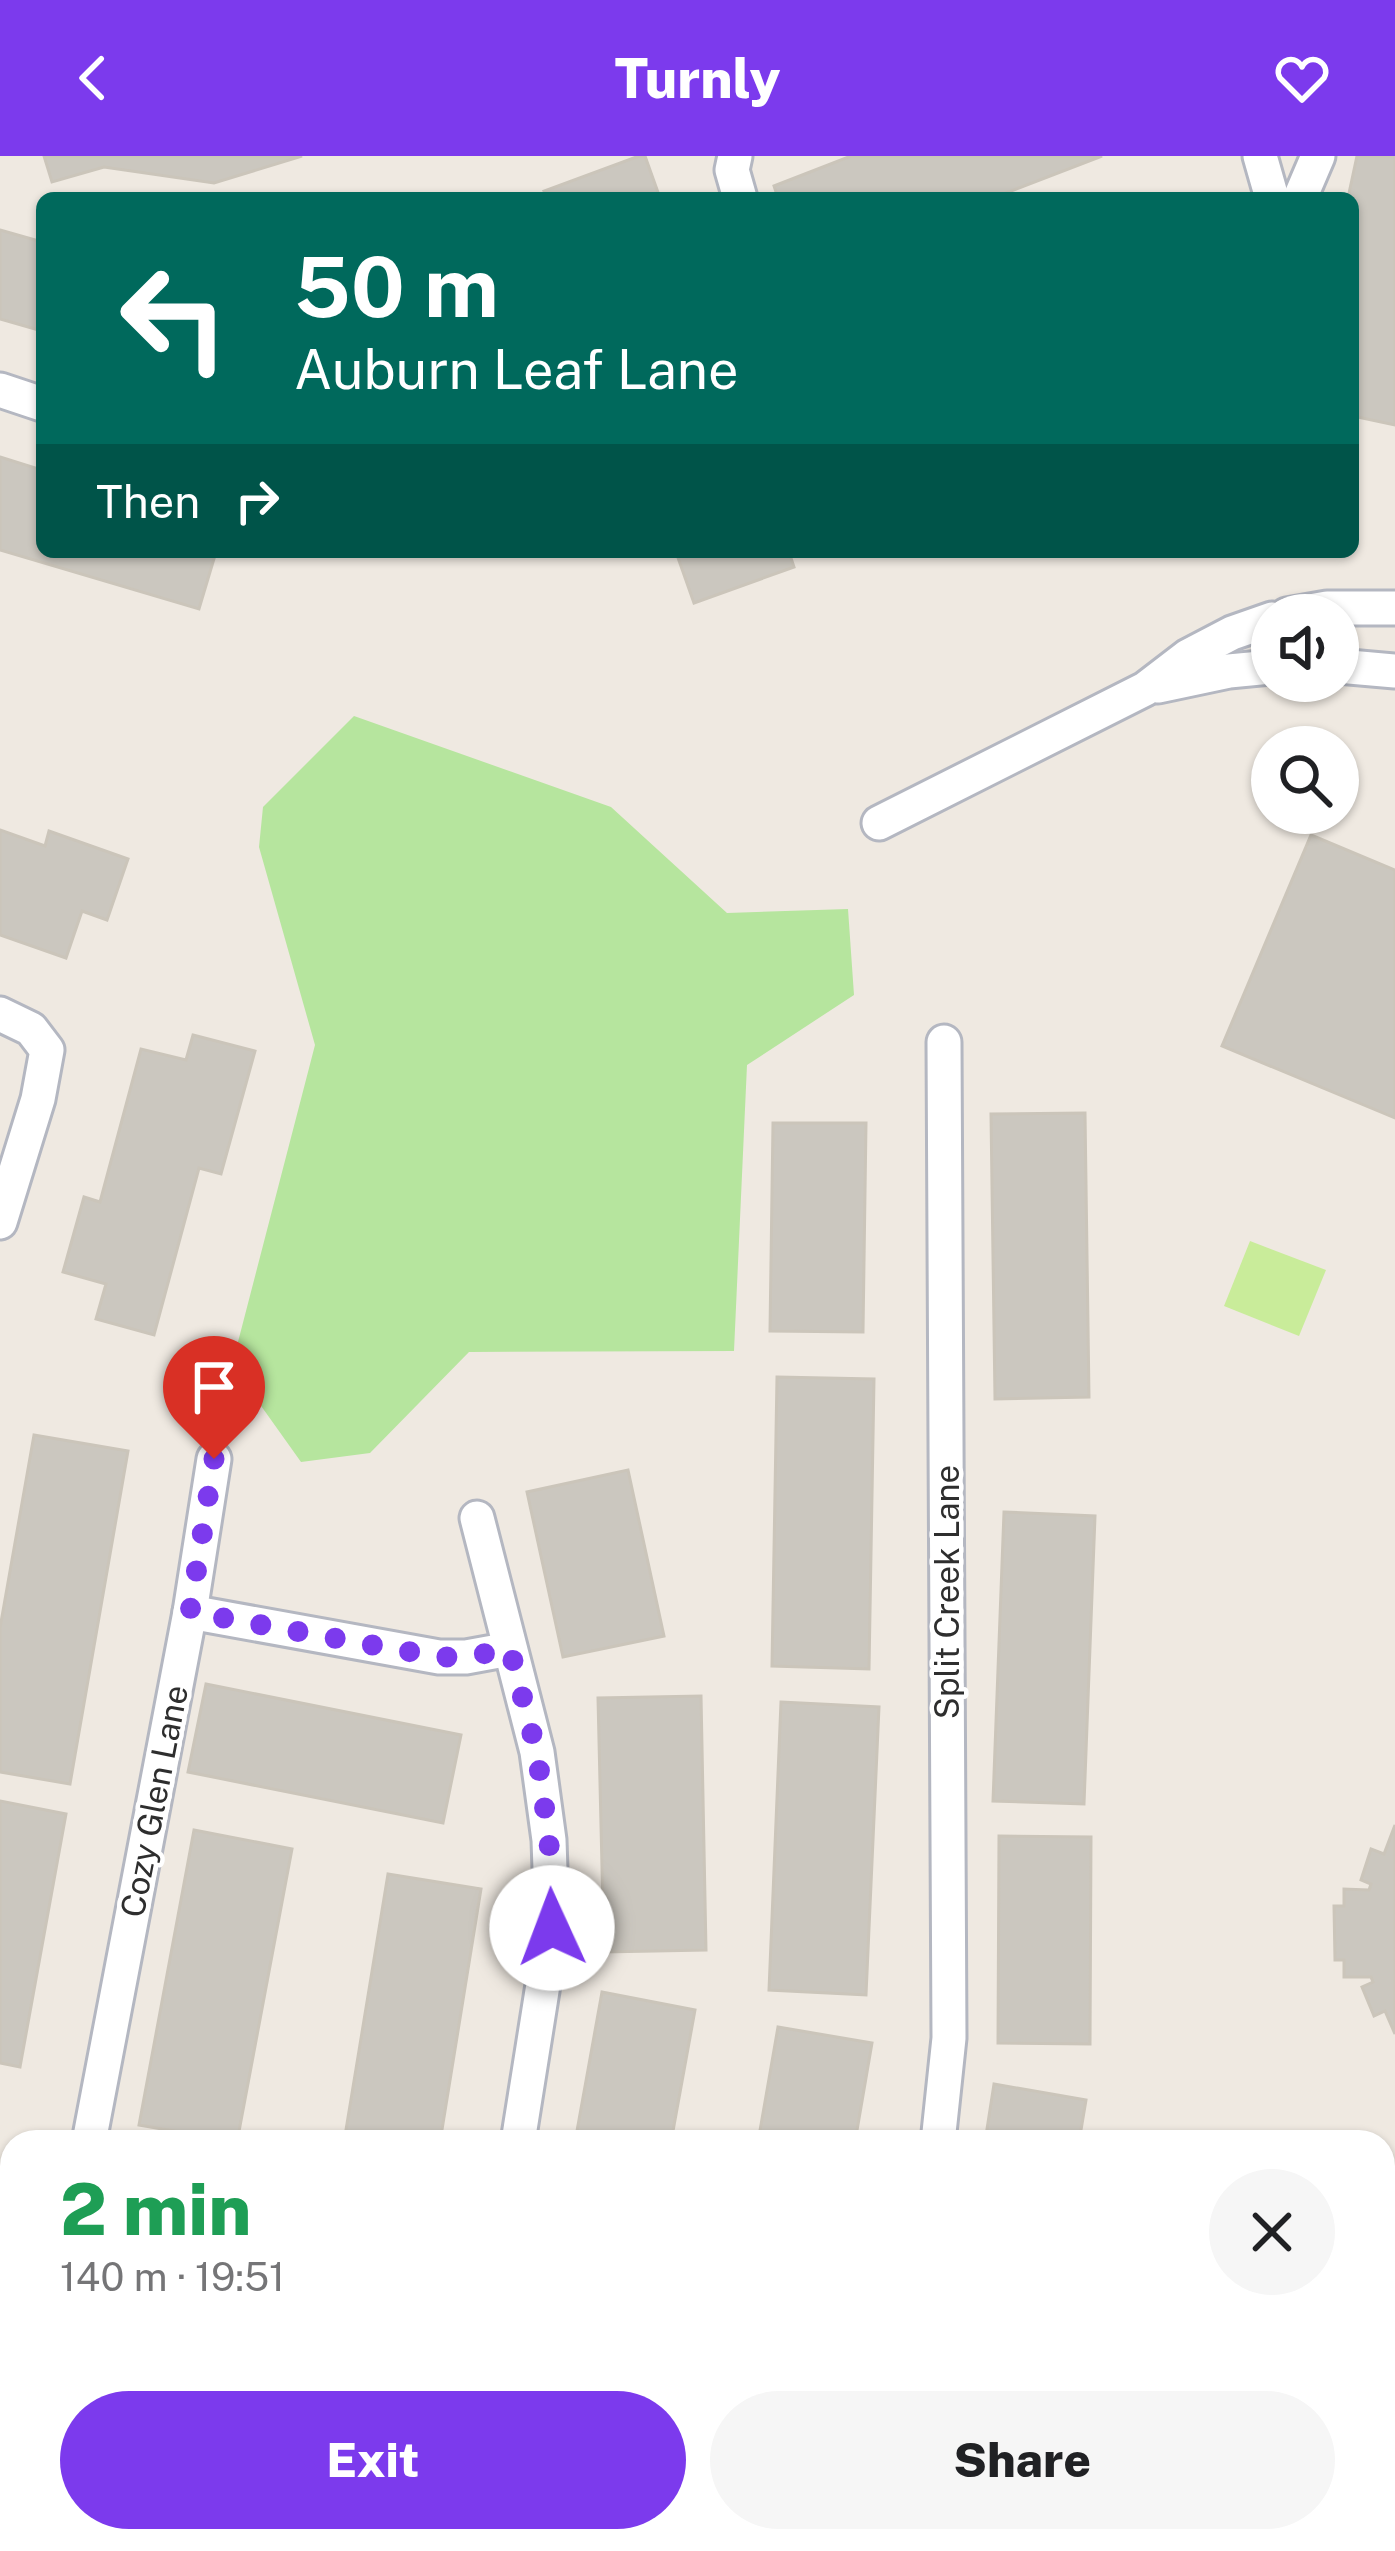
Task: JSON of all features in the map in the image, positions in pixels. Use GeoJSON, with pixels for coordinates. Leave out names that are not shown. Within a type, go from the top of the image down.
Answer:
{"type":"FeatureCollection","features":[{"type":"Feature","properties":{"kind":"street"},"geometry":{"type":"LineString","coordinates":[[736,156],[732,170],[738,192]]}},
{"type":"Feature","properties":{"kind":"street"},"geometry":{"type":"LineString","coordinates":[[1260,156],[1270,192]]}},
{"type":"Feature","properties":{"kind":"street"},"geometry":{"type":"LineString","coordinates":[[1303,192],[1318,156]]}},
{"type":"Feature","properties":{"kind":"street"},"geometry":{"type":"LineString","coordinates":[[0,390],[36,402]]}},
{"type":"Feature","properties":{"kind":"street"},"geometry":{"type":"LineString","coordinates":[[1359,608],[1395,608]]}},
{"type":"Feature","properties":{"kind":"street"},"geometry":{"type":"LineString","coordinates":[[879,823],[1144,689],[1203,648],[1251,626]]}},
{"type":"Feature","properties":{"kind":"street"},"geometry":{"type":"LineString","coordinates":[[1144,689],[1251,668]]}},
{"type":"Feature","properties":{"kind":"street"},"geometry":{"type":"LineString","coordinates":[[1359,668],[1395,671]]}},
{"type":"Feature","properties":{"kind":"street"},"geometry":{"type":"LineString","coordinates":[[0,1014],[31,1029],[47,1050],[38,1099],[0,1222]]}},
{"type":"Feature","properties":{"kind":"street","name":"Split Creek Lane"},"geometry":{"type":"LineString","coordinates":[[939,2130],[949,2038],[944,1042]]}},
{"type":"Feature","properties":{"kind":"street","name":"Cozy Glen Lane"},"geometry":{"type":"LineString","coordinates":[[91,2130],[190,1612],[214,1459]]}},
{"type":"Feature","properties":{"kind":"street"},"geometry":{"type":"LineString","coordinates":[[477,1518],[537,1753],[549,1840],[552,1928],[520,2130]]}},
{"type":"Feature","properties":{"kind":"street"},"geometry":{"type":"LineString","coordinates":[[190,1612],[439,1657],[510,1649]]}},
{"type":"Feature","properties":{"kind":"green space"},"geometry":{"type":"Polygon","coordinates":[[[354,716],[611,807],[727,913],[848,909],[854,995],[747,1065],[734,1351],[469,1352],[370,1453],[301,1462],[232,1365],[315,1045],[259,847],[263,807],[354,716]]]}},
{"type":"Feature","properties":{"kind":"green space"},"geometry":{"type":"Polygon","coordinates":[[[1250,1241],[1326,1270],[1299,1336],[1224,1306],[1250,1241]]]}},
{"type":"Feature","properties":{"kind":"building"},"geometry":{"type":"Polygon","coordinates":[[[44,156],[302,156],[214,183],[104,167],[52,182],[44,156]]]}},
{"type":"Feature","properties":{"kind":"building"},"geometry":{"type":"Polygon","coordinates":[[[645,156],[658,192],[544,192],[645,156]]]}},
{"type":"Feature","properties":{"kind":"building"},"geometry":{"type":"Polygon","coordinates":[[[851,156],[1102,156],[1009,192],[776,192],[774,186],[851,156]]]}},
{"type":"Feature","properties":{"kind":"building"},"geometry":{"type":"Polygon","coordinates":[[[1357,156],[1395,156],[1395,425],[1359,417],[1359,192],[1349,192],[1357,156]]]}},
{"type":"Feature","properties":{"kind":"building"},"geometry":{"type":"Polygon","coordinates":[[[0,230],[36,240],[36,329],[0,319],[0,230]]]}},
{"type":"Feature","properties":{"kind":"building"},"geometry":{"type":"Polygon","coordinates":[[[0,457],[36,468],[36,558],[214,558],[199,609],[0,550],[0,457]]]}},
{"type":"Feature","properties":{"kind":"building"},"geometry":{"type":"Polygon","coordinates":[[[678,558],[791,558],[794,567],[694,603],[678,558]]]}},
{"type":"Feature","properties":{"kind":"building"},"geometry":{"type":"Polygon","coordinates":[[[0,830],[45,846],[49,831],[128,859],[107,920],[82,911],[66,958],[0,935],[0,830]]]}},
{"type":"Feature","properties":{"kind":"building"},"geometry":{"type":"Polygon","coordinates":[[[1311,835],[1395,870],[1395,1118],[1222,1046],[1311,835]]]}},
{"type":"Feature","properties":{"kind":"building"},"geometry":{"type":"Polygon","coordinates":[[[193,1035],[255,1051],[221,1174],[199,1168],[154,1335],[96,1319],[106,1284],[63,1272],[84,1197],[100,1202],[141,1049],[186,1060],[193,1035]]]}},
{"type":"Feature","properties":{"kind":"building"},"geometry":{"type":"Polygon","coordinates":[[[1085,1113],[1089,1397],[995,1399],[991,1114],[1085,1113]]]}},
{"type":"Feature","properties":{"kind":"building"},"geometry":{"type":"Polygon","coordinates":[[[773,1123],[866,1123],[863,1332],[770,1331],[773,1123]]]}},
{"type":"Feature","properties":{"kind":"building"},"geometry":{"type":"Polygon","coordinates":[[[777,1377],[874,1379],[869,1669],[772,1666],[777,1377]]]}},
{"type":"Feature","properties":{"kind":"building"},"geometry":{"type":"Polygon","coordinates":[[[34,1435],[128,1451],[70,1784],[0,1772],[0,1628],[34,1435]]]}},
{"type":"Feature","properties":{"kind":"building"},"geometry":{"type":"Polygon","coordinates":[[[628,1470],[664,1636],[563,1657],[527,1492],[628,1470]]]}},
{"type":"Feature","properties":{"kind":"building"},"geometry":{"type":"Polygon","coordinates":[[[1004,1512],[1095,1516],[1084,1804],[993,1801],[1004,1512]]]}},
{"type":"Feature","properties":{"kind":"building"},"geometry":{"type":"Polygon","coordinates":[[[206,1684],[461,1735],[443,1823],[188,1772],[206,1684]]]}},
{"type":"Feature","properties":{"kind":"building"},"geometry":{"type":"Polygon","coordinates":[[[701,1696],[706,1950],[604,1952],[598,1698],[701,1696]]]}},
{"type":"Feature","properties":{"kind":"building"},"geometry":{"type":"Polygon","coordinates":[[[781,1702],[879,1707],[866,1995],[769,1990],[781,1702]]]}},
{"type":"Feature","properties":{"kind":"building"},"geometry":{"type":"Polygon","coordinates":[[[0,1801],[66,1814],[20,2067],[0,2063],[0,1801]]]}},
{"type":"Feature","properties":{"kind":"building"},"geometry":{"type":"Polygon","coordinates":[[[1395,1825],[1395,2034],[1385,2011],[1374,2016],[1362,1987],[1373,1982],[1371,1977],[1344,1977],[1344,1960],[1335,1960],[1334,1906],[1344,1906],[1344,1889],[1369,1890],[1371,1884],[1361,1880],[1371,1849],[1384,1854],[1395,1825]]]}},
{"type":"Feature","properties":{"kind":"building"},"geometry":{"type":"Polygon","coordinates":[[[194,1830],[292,1849],[239,2130],[139,2125],[194,1830]]]}},
{"type":"Feature","properties":{"kind":"building"},"geometry":{"type":"Polygon","coordinates":[[[999,1836],[1091,1837],[1090,2044],[998,2043],[999,1836]]]}},
{"type":"Feature","properties":{"kind":"building"},"geometry":{"type":"Polygon","coordinates":[[[388,1874],[481,1889],[442,2130],[346,2130],[388,1874]]]}},
{"type":"Feature","properties":{"kind":"building"},"geometry":{"type":"Polygon","coordinates":[[[602,1992],[695,2010],[673,2130],[577,2130],[602,1992]]]}},
{"type":"Feature","properties":{"kind":"building"},"geometry":{"type":"Polygon","coordinates":[[[778,2027],[872,2043],[857,2130],[760,2130],[778,2027]]]}},
{"type":"Feature","properties":{"kind":"building"},"geometry":{"type":"Polygon","coordinates":[[[994,2084],[1086,2100],[1081,2130],[987,2130],[994,2084]]]}},
{"type":"Feature","properties":{"kind":"route"},"geometry":{"type":"LineString","coordinates":[[214,1459],[190,1612],[439,1657],[510,1649],[537,1753],[549,1840],[552,1928]]}}]}
